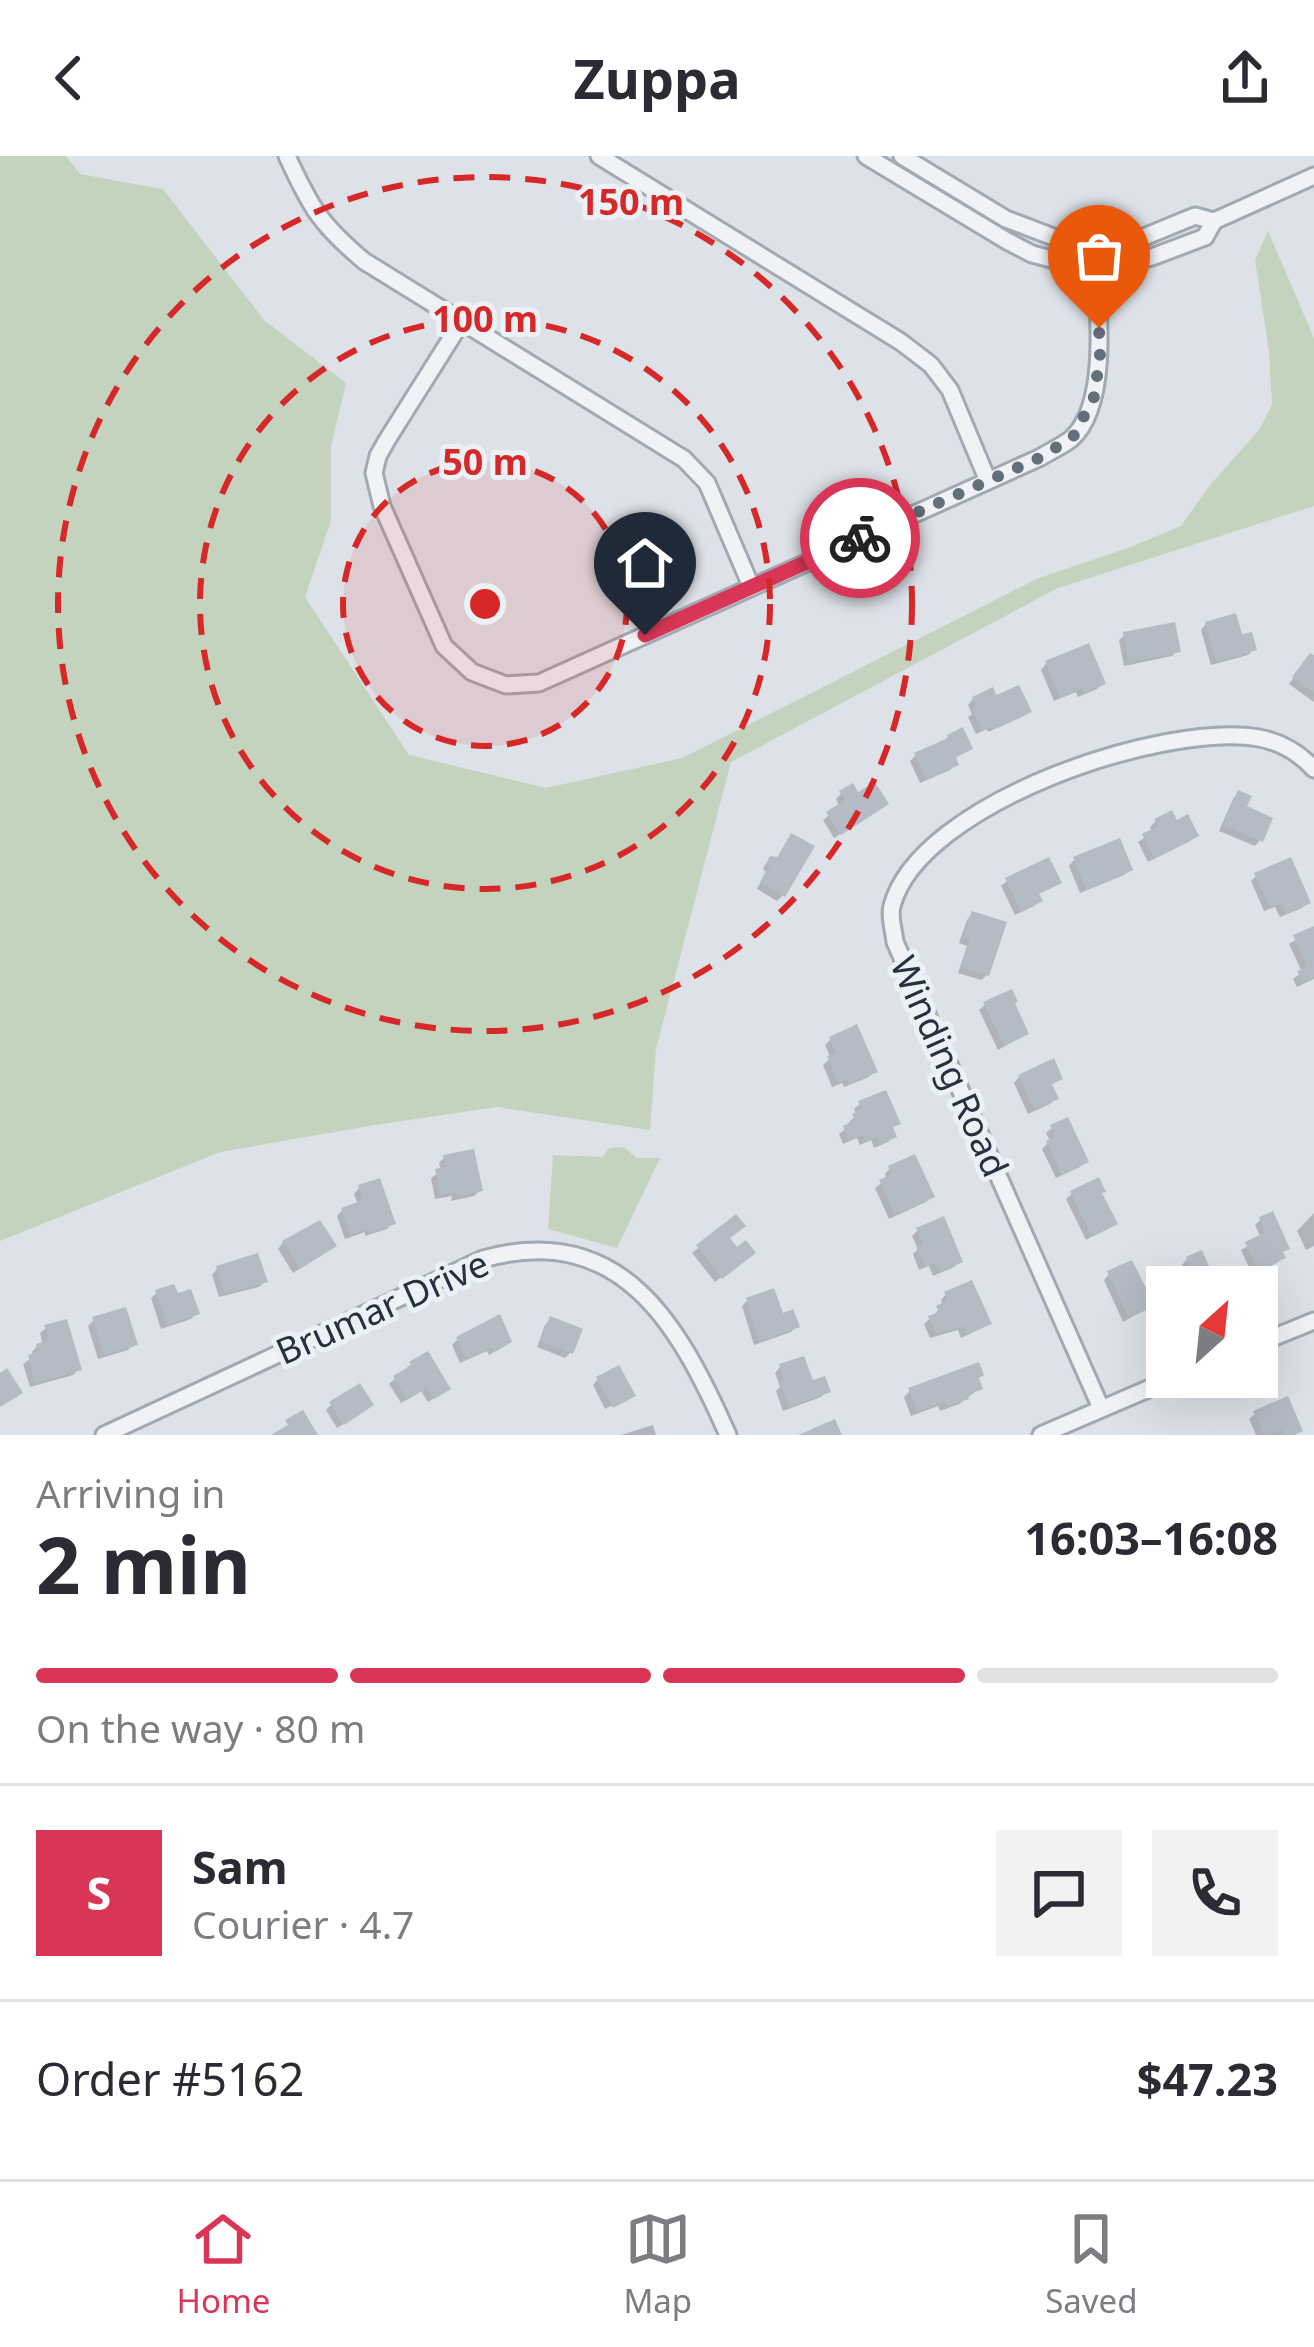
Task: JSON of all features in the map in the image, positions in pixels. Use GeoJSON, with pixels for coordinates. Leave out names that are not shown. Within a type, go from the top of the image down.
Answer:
{"type":"FeatureCollection","features":[{"type":"Feature","properties":{"kind":"street"},"geometry":{"type":"LineString","coordinates":[[287,156],[309,205],[329,232],[364,261],[684,459],[707,482],[751,586]]}},
{"type":"Feature","properties":{"kind":"street"},"geometry":{"type":"LineString","coordinates":[[598,156],[931,365],[950,390],[988,481]]}},
{"type":"Feature","properties":{"kind":"street"},"geometry":{"type":"LineString","coordinates":[[866,156],[1032,254],[1111,267],[1205,237],[1214,221],[1314,176]]}},
{"type":"Feature","properties":{"kind":"street"},"geometry":{"type":"LineString","coordinates":[[902,156],[1006,220],[1045,236],[1094,246],[1139,238],[1195,216],[1214,221]]}},
{"type":"Feature","properties":{"kind":"street"},"geometry":{"type":"LineString","coordinates":[[462,321],[387,440],[374,473],[382,506],[444,646],[472,672],[506,685],[539,682],[1039,458],[1073,437],[1094,397],[1100,356],[1094,246]]}},
{"type":"Feature","properties":{"kind":"street","name":"Winding Road"},"geometry":{"type":"LineString","coordinates":[[1100,1408],[896,942],[891,908],[919,858],[947,835],[993,801],[1084,764],[1188,738],[1237,735],[1283,746],[1300,754],[1314,769]]}},
{"type":"Feature","properties":{"kind":"street","name":"Brumar Drive"},"geometry":{"type":"LineString","coordinates":[[104,1435],[123,1431],[483,1258],[541,1249],[588,1260],[633,1284],[676,1335],[702,1376],[728,1435]]}},
{"type":"Feature","properties":{"kind":"street"},"geometry":{"type":"LineString","coordinates":[[1278,1336],[1314,1321]]}},
{"type":"Feature","properties":{"kind":"street"},"geometry":{"type":"LineString","coordinates":[[1042,1435],[1146,1389]]}},
{"type":"Feature","properties":{"kind":"green space"},"geometry":{"type":"Polygon","coordinates":[[[0,156],[66,156],[80,174],[163,189],[264,320],[346,383],[331,447],[331,520],[305,597],[409,755],[546,788],[682,758],[1039,578],[1181,526],[1259,430],[1272,405],[1255,260],[1268,231],[1314,338],[1314,506],[1058,588],[731,762],[656,1049],[650,1130],[497,1107],[375,1125],[220,1152],[0,1241],[0,156]]]}},
{"type":"Feature","properties":{"kind":"green space"},"geometry":{"type":"Polygon","coordinates":[[[624,1147],[637,1158],[660,1158],[617,1248],[548,1229],[553,1155],[603,1157],[609,1148],[624,1147]]]}},
{"type":"Feature","properties":{"kind":"building"},"geometry":{"type":"Polygon","coordinates":[[[1236,613],[1242,634],[1252,632],[1257,650],[1216,662],[1205,622],[1236,613]]]}},
{"type":"Feature","properties":{"kind":"building"},"geometry":{"type":"Polygon","coordinates":[[[1175,622],[1181,652],[1129,662],[1123,632],[1175,622]]]}},
{"type":"Feature","properties":{"kind":"building"},"geometry":{"type":"Polygon","coordinates":[[[1089,643],[1106,684],[1060,698],[1045,661],[1089,643]]]}},
{"type":"Feature","properties":{"kind":"building"},"geometry":{"type":"Polygon","coordinates":[[[1310,653],[1314,655],[1314,693],[1292,677],[1310,653]]]}},
{"type":"Feature","properties":{"kind":"building"},"geometry":{"type":"Polygon","coordinates":[[[1019,685],[1032,712],[982,730],[972,697],[993,687],[996,695],[1019,685]]]}},
{"type":"Feature","properties":{"kind":"building"},"geometry":{"type":"Polygon","coordinates":[[[963,727],[973,749],[956,757],[959,765],[926,779],[914,753],[963,727]]]}},
{"type":"Feature","properties":{"kind":"building"},"geometry":{"type":"Polygon","coordinates":[[[875,782],[889,804],[841,835],[826,812],[845,800],[839,791],[853,783],[858,792],[875,782]]]}},
{"type":"Feature","properties":{"kind":"building"},"geometry":{"type":"Polygon","coordinates":[[[1238,790],[1252,796],[1247,806],[1273,818],[1263,842],[1223,825],[1238,790]]]}},
{"type":"Feature","properties":{"kind":"building"},"geometry":{"type":"Polygon","coordinates":[[[1172,810],[1177,820],[1188,814],[1199,836],[1154,858],[1142,834],[1158,826],[1154,819],[1172,810]]]}},
{"type":"Feature","properties":{"kind":"building"},"geometry":{"type":"Polygon","coordinates":[[[791,833],[815,846],[785,897],[760,882],[770,856],[778,857],[791,833]]]}},
{"type":"Feature","properties":{"kind":"building"},"geometry":{"type":"Polygon","coordinates":[[[1120,838],[1133,870],[1086,890],[1073,857],[1120,838]]]}},
{"type":"Feature","properties":{"kind":"building"},"geometry":{"type":"Polygon","coordinates":[[[1049,857],[1062,883],[1039,894],[1043,901],[1021,912],[1005,878],[1049,857]]]}},
{"type":"Feature","properties":{"kind":"building"},"geometry":{"type":"Polygon","coordinates":[[[1291,857],[1311,903],[1286,914],[1281,903],[1270,908],[1254,873],[1291,857]]]}},
{"type":"Feature","properties":{"kind":"building"},"geometry":{"type":"Polygon","coordinates":[[[972,911],[1007,922],[989,976],[961,967],[970,940],[963,938],[972,911]]]}},
{"type":"Feature","properties":{"kind":"building"},"geometry":{"type":"Polygon","coordinates":[[[1314,926],[1314,978],[1303,983],[1297,971],[1307,967],[1293,935],[1314,926]]]}},
{"type":"Feature","properties":{"kind":"building"},"geometry":{"type":"Polygon","coordinates":[[[1012,989],[1029,1034],[1004,1046],[983,1002],[1012,989]]]}},
{"type":"Feature","properties":{"kind":"building"},"geometry":{"type":"Polygon","coordinates":[[[857,1024],[878,1072],[849,1084],[848,1079],[838,1083],[827,1056],[836,1053],[829,1037],[857,1024]]]}},
{"type":"Feature","properties":{"kind":"building"},"geometry":{"type":"Polygon","coordinates":[[[1054,1058],[1063,1079],[1052,1084],[1059,1099],[1034,1110],[1018,1075],[1054,1058]]]}},
{"type":"Feature","properties":{"kind":"building"},"geometry":{"type":"Polygon","coordinates":[[[886,1090],[901,1124],[893,1127],[897,1137],[880,1144],[877,1137],[865,1142],[863,1135],[849,1141],[843,1126],[862,1109],[858,1101],[886,1090]]]}},
{"type":"Feature","properties":{"kind":"building"},"geometry":{"type":"Polygon","coordinates":[[[1068,1117],[1089,1162],[1062,1175],[1046,1141],[1055,1137],[1050,1125],[1068,1117]]]}},
{"type":"Feature","properties":{"kind":"building"},"geometry":{"type":"Polygon","coordinates":[[[474,1149],[483,1191],[440,1195],[435,1169],[446,1167],[443,1155],[474,1149]]]}},
{"type":"Feature","properties":{"kind":"building"},"geometry":{"type":"Polygon","coordinates":[[[915,1154],[935,1197],[895,1215],[879,1180],[892,1174],[888,1166],[915,1154]]]}},
{"type":"Feature","properties":{"kind":"building"},"geometry":{"type":"Polygon","coordinates":[[[1099,1177],[1118,1224],[1092,1237],[1070,1191],[1099,1177]]]}},
{"type":"Feature","properties":{"kind":"building"},"geometry":{"type":"Polygon","coordinates":[[[380,1178],[396,1224],[350,1235],[341,1208],[363,1200],[358,1185],[380,1178]]]}},
{"type":"Feature","properties":{"kind":"building"},"geometry":{"type":"Polygon","coordinates":[[[1273,1211],[1290,1249],[1283,1252],[1286,1258],[1269,1266],[1256,1266],[1245,1242],[1266,1232],[1259,1217],[1273,1211]]]}},
{"type":"Feature","properties":{"kind":"building"},"geometry":{"type":"Polygon","coordinates":[[[736,1214],[746,1226],[730,1238],[737,1247],[746,1240],[756,1253],[722,1279],[696,1245],[736,1214]]]}},
{"type":"Feature","properties":{"kind":"building"},"geometry":{"type":"Polygon","coordinates":[[[944,1216],[963,1262],[939,1272],[935,1263],[925,1267],[916,1246],[923,1244],[916,1228],[944,1216]]]}},
{"type":"Feature","properties":{"kind":"building"},"geometry":{"type":"Polygon","coordinates":[[[320,1220],[337,1246],[300,1269],[282,1241],[320,1220]]]}},
{"type":"Feature","properties":{"kind":"building"},"geometry":{"type":"Polygon","coordinates":[[[1202,1250],[1209,1266],[1189,1266],[1186,1257],[1202,1250]]]}},
{"type":"Feature","properties":{"kind":"building"},"geometry":{"type":"Polygon","coordinates":[[[258,1253],[268,1282],[225,1294],[216,1266],[258,1253]]]}},
{"type":"Feature","properties":{"kind":"building"},"geometry":{"type":"Polygon","coordinates":[[[1132,1260],[1146,1288],[1146,1310],[1129,1318],[1107,1271],[1132,1260]]]}},
{"type":"Feature","properties":{"kind":"building"},"geometry":{"type":"Polygon","coordinates":[[[972,1280],[992,1324],[967,1334],[964,1326],[936,1334],[928,1316],[939,1312],[936,1306],[948,1300],[944,1292],[972,1280]]]}},
{"type":"Feature","properties":{"kind":"building"},"geometry":{"type":"Polygon","coordinates":[[[174,1284],[178,1293],[191,1289],[200,1314],[167,1325],[155,1290],[174,1284]]]}},
{"type":"Feature","properties":{"kind":"building"},"geometry":{"type":"Polygon","coordinates":[[[774,1288],[783,1313],[793,1309],[800,1327],[759,1342],[746,1298],[774,1288]]]}},
{"type":"Feature","properties":{"kind":"building"},"geometry":{"type":"Polygon","coordinates":[[[126,1307],[138,1345],[104,1355],[92,1317],[126,1307]]]}},
{"type":"Feature","properties":{"kind":"building"},"geometry":{"type":"Polygon","coordinates":[[[500,1314],[512,1342],[466,1359],[456,1337],[500,1314]]]}},
{"type":"Feature","properties":{"kind":"building"},"geometry":{"type":"Polygon","coordinates":[[[550,1316],[583,1329],[573,1354],[540,1341],[550,1316]]]}},
{"type":"Feature","properties":{"kind":"building"},"geometry":{"type":"Polygon","coordinates":[[[67,1319],[82,1370],[35,1383],[28,1355],[38,1352],[36,1344],[49,1340],[44,1325],[67,1319]]]}},
{"type":"Feature","properties":{"kind":"building"},"geometry":{"type":"Polygon","coordinates":[[[428,1351],[451,1389],[434,1399],[427,1388],[407,1400],[393,1376],[428,1351]]]}},
{"type":"Feature","properties":{"kind":"building"},"geometry":{"type":"Polygon","coordinates":[[[804,1356],[813,1380],[825,1376],[831,1392],[789,1407],[779,1364],[804,1356]]]}},
{"type":"Feature","properties":{"kind":"building"},"geometry":{"type":"Polygon","coordinates":[[[979,1362],[983,1389],[967,1395],[969,1399],[917,1412],[908,1388],[979,1362]]]}},
{"type":"Feature","properties":{"kind":"building"},"geometry":{"type":"Polygon","coordinates":[[[619,1365],[636,1396],[613,1408],[596,1377],[619,1365]]]}},
{"type":"Feature","properties":{"kind":"building"},"geometry":{"type":"Polygon","coordinates":[[[7,1368],[23,1393],[0,1407],[0,1373],[7,1368]]]}},
{"type":"Feature","properties":{"kind":"building"},"geometry":{"type":"Polygon","coordinates":[[[360,1383],[374,1405],[344,1425],[329,1402],[360,1383]]]}},
{"type":"Feature","properties":{"kind":"building"},"geometry":{"type":"Polygon","coordinates":[[[1288,1396],[1303,1431],[1264,1435],[1253,1411],[1288,1396]]]}},
{"type":"Feature","properties":{"kind":"building"},"geometry":{"type":"Polygon","coordinates":[[[303,1410],[318,1435],[271,1435],[288,1425],[285,1420],[303,1410]]]}},
{"type":"Feature","properties":{"kind":"building"},"geometry":{"type":"Polygon","coordinates":[[[835,1419],[842,1435],[798,1435],[835,1419]]]}},
{"type":"Feature","properties":{"kind":"way so far"},"geometry":{"type":"LineString","coordinates":[[860,538],[1039,458],[1073,437],[1094,397],[1099,328]]}},
{"type":"Feature","properties":{"kind":"route"},"geometry":{"type":"LineString","coordinates":[[645,635],[860,538]]}}]}
